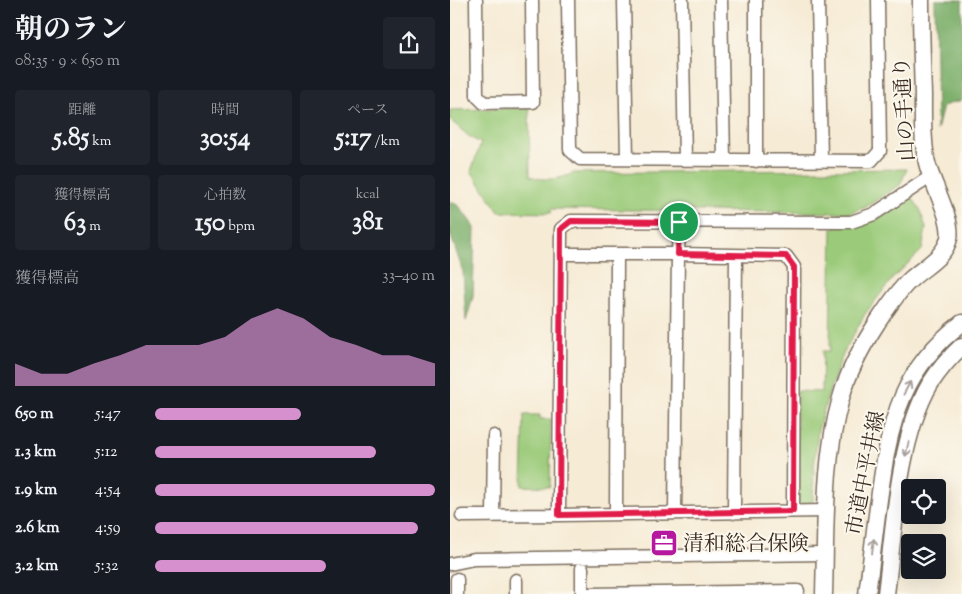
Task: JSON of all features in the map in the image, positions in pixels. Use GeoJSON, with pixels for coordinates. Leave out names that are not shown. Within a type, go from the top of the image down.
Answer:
{"type":"FeatureCollection","features":[{"type":"Feature","properties":{"kind":"street"},"geometry":{"type":"LineString","coordinates":[[476,0],[477,96],[484,103],[534,102],[532,0]]}},
{"type":"Feature","properties":{"kind":"street"},"geometry":{"type":"LineString","coordinates":[[568,0],[570,150],[580,159],[871,161],[880,151],[878,0]]}},
{"type":"Feature","properties":{"kind":"street"},"geometry":{"type":"LineString","coordinates":[[624,0],[627,159]]}},
{"type":"Feature","properties":{"kind":"street"},"geometry":{"type":"LineString","coordinates":[[682,0],[685,160]]}},
{"type":"Feature","properties":{"kind":"street"},"geometry":{"type":"LineString","coordinates":[[721,0],[724,160]]}},
{"type":"Feature","properties":{"kind":"street"},"geometry":{"type":"LineString","coordinates":[[756,0],[756,160]]}},
{"type":"Feature","properties":{"kind":"street"},"geometry":{"type":"LineString","coordinates":[[818,0],[821,160]]}},
{"type":"Feature","properties":{"kind":"street","name":"山の手通り"},"geometry":{"type":"LineString","coordinates":[[824,594],[828,470],[832,439],[841,398],[867,338],[887,308],[910,280],[943,252],[949,238],[950,227],[947,216],[930,177],[924,133],[921,0]]}},
{"type":"Feature","properties":{"kind":"street"},"geometry":{"type":"LineString","coordinates":[[559,515],[561,229],[571,221],[851,222],[874,214],[930,177]]}},
{"type":"Feature","properties":{"kind":"street"},"geometry":{"type":"LineString","coordinates":[[675,513],[679,222]]}},
{"type":"Feature","properties":{"kind":"street"},"geometry":{"type":"LineString","coordinates":[[561,254],[786,256],[794,267],[793,511]]}},
{"type":"Feature","properties":{"kind":"street"},"geometry":{"type":"LineString","coordinates":[[616,514],[617,254]]}},
{"type":"Feature","properties":{"kind":"street"},"geometry":{"type":"LineString","coordinates":[[734,513],[736,256]]}},
{"type":"Feature","properties":{"kind":"street","name":"市道中平井線"},"geometry":{"type":"LineString","coordinates":[[867,594],[886,455],[903,397],[915,373],[930,352],[947,334],[962,323]]}},
{"type":"Feature","properties":{"kind":"street","name":"市道中平井線"},"geometry":{"type":"LineString","coordinates":[[886,594],[898,493],[911,432],[930,384],[944,364],[962,346]]}},
{"type":"Feature","properties":{"kind":"street"},"geometry":{"type":"LineString","coordinates":[[493,516],[494,436]]}},
{"type":"Feature","properties":{"kind":"street"},"geometry":{"type":"LineString","coordinates":[[462,516],[826,511]]}},
{"type":"Feature","properties":{"kind":"street"},"geometry":{"type":"LineString","coordinates":[[450,564],[474,559],[825,554]]}},
{"type":"Feature","properties":{"kind":"street"},"geometry":{"type":"LineString","coordinates":[[582,568],[582,594]]}},
{"type":"Feature","properties":{"kind":"street"},"geometry":{"type":"LineString","coordinates":[[457,579],[457,594]]}},
{"type":"Feature","properties":{"kind":"street"},"geometry":{"type":"LineString","coordinates":[[516,580],[516,594]]}},
{"type":"Feature","properties":{"kind":"street"},"geometry":{"type":"LineString","coordinates":[[589,594],[769,593],[798,591]]}},
{"type":"Feature","properties":{"kind":"green space"},"geometry":{"type":"Polygon","coordinates":[[[935,0],[962,0],[962,100],[943,106],[937,130],[935,0]]]}},
{"type":"Feature","properties":{"kind":"green space"},"geometry":{"type":"Polygon","coordinates":[[[529,108],[530,176],[541,179],[552,179],[573,173],[907,169],[900,185],[866,207],[850,213],[551,209],[551,213],[499,212],[471,171],[481,143],[471,138],[450,120],[450,110],[529,108]]]}},
{"type":"Feature","properties":{"kind":"green space"},"geometry":{"type":"Polygon","coordinates":[[[911,196],[920,209],[926,228],[922,250],[893,278],[865,314],[844,352],[830,389],[818,430],[813,501],[809,505],[801,505],[796,500],[797,391],[822,392],[823,351],[830,351],[832,228],[911,196]]]}},
{"type":"Feature","properties":{"kind":"green space"},"geometry":{"type":"Polygon","coordinates":[[[450,201],[459,206],[475,228],[473,297],[466,321],[463,272],[450,233],[450,201]]]}},
{"type":"Feature","properties":{"kind":"green space"},"geometry":{"type":"Polygon","coordinates":[[[524,415],[540,415],[540,419],[551,419],[550,487],[522,486],[524,415]]]}},
{"type":"Feature","properties":{"kind":"place","name":"清和総合保険"},"geometry":{"type":"Point","coordinates":[664,543]}},
{"type":"Feature","properties":{"kind":"route"},"geometry":{"type":"LineString","coordinates":[[571,221],[679,222],[678,254],[786,256],[794,267],[793,511],[559,515],[561,229],[571,221]]}}]}
